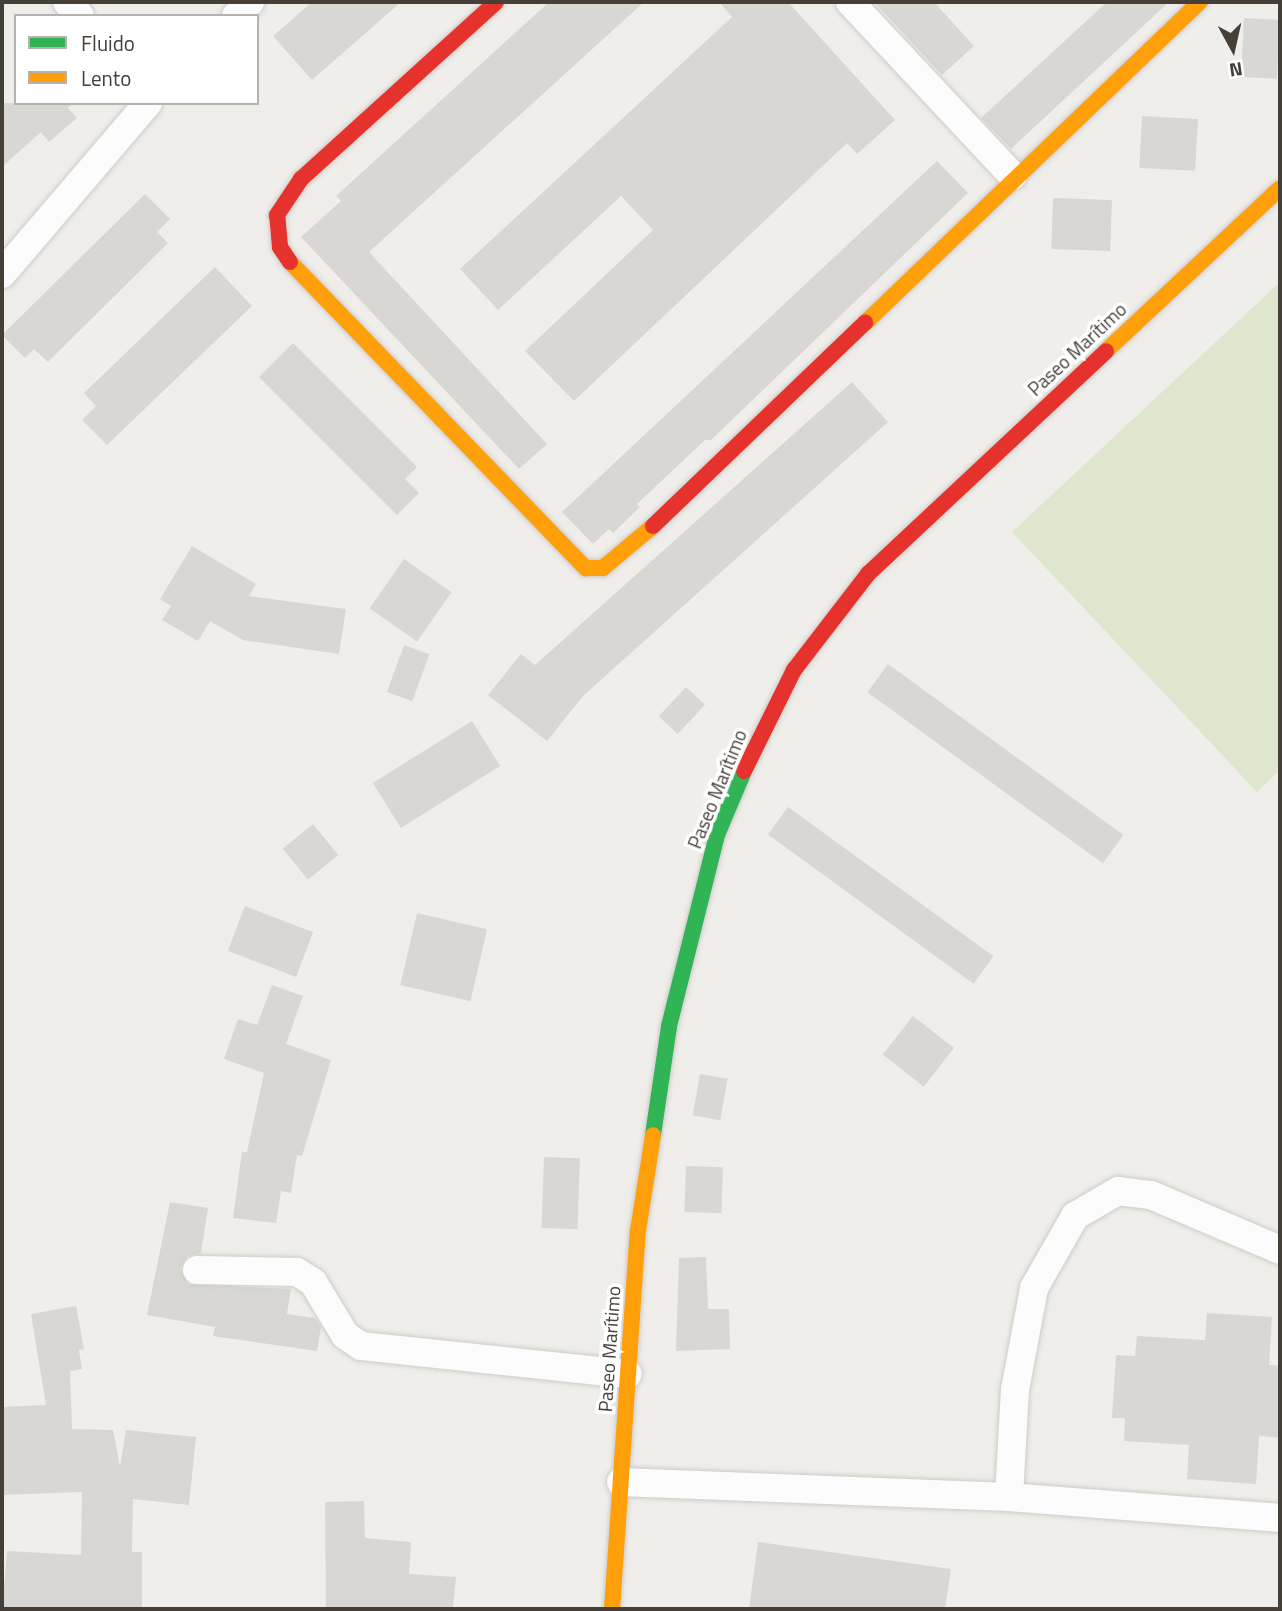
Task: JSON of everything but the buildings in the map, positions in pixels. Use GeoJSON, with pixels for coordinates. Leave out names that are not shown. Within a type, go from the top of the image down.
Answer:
{"type":"FeatureCollection","features":[{"type":"Feature","properties":{"kind":"main road"},"geometry":{"type":"LineString","coordinates":[[496,2],[302,179],[277,215],[279,247],[298,275],[586,568],[603,568],[627,551],[1013,176],[1200,2]]}},
{"type":"Feature","properties":{"kind":"main road","name":"Paseo Marítimo"},"geometry":{"type":"LineString","coordinates":[[612,1609],[638,1231],[669,1026],[717,835],[794,670],[868,573],[1280,188]]}},
{"type":"Feature","properties":{"kind":"street"},"geometry":{"type":"LineString","coordinates":[[850,2],[1013,176]]}},
{"type":"Feature","properties":{"kind":"street"},"geometry":{"type":"LineString","coordinates":[[2,274],[146,105]]}},
{"type":"Feature","properties":{"kind":"street"},"geometry":{"type":"LineString","coordinates":[[1009,1497],[1015,1390],[1034,1289],[1074,1216],[1118,1191],[1151,1195],[1280,1250]]}},
{"type":"Feature","properties":{"kind":"street"},"geometry":{"type":"LineString","coordinates":[[197,1270],[297,1272],[313,1282],[345,1335],[361,1346],[628,1374]]}},
{"type":"Feature","properties":{"kind":"street"},"geometry":{"type":"LineString","coordinates":[[621,1482],[1009,1497],[1280,1518]]}},
{"type":"Feature","properties":{"kind":"green space"},"geometry":{"type":"Polygon","coordinates":[[[1280,282],[1280,770],[1257,792],[1012,532],[1280,282]]]}},
{"type":"Feature","properties":{"kind":"traffic: fast"},"geometry":{"type":"LineString","coordinates":[[653,1135],[669,1026],[717,835],[744,771]]}},
{"type":"Feature","properties":{"kind":"traffic: slow"},"geometry":{"type":"LineString","coordinates":[[865,323],[1200,2]]}},
{"type":"Feature","properties":{"kind":"traffic: slow"},"geometry":{"type":"LineString","coordinates":[[1106,351],[1280,188]]}},
{"type":"Feature","properties":{"kind":"traffic: slow"},"geometry":{"type":"LineString","coordinates":[[290,262],[586,568],[603,568],[653,526]]}},
{"type":"Feature","properties":{"kind":"traffic: slow"},"geometry":{"type":"LineString","coordinates":[[612,1609],[638,1231],[653,1135]]}},
{"type":"Feature","properties":{"kind":"traffic: jam"},"geometry":{"type":"LineString","coordinates":[[290,262],[280,247],[277,215],[301,179],[496,2]]}},
{"type":"Feature","properties":{"kind":"traffic: jam"},"geometry":{"type":"LineString","coordinates":[[653,526],[865,323]]}},
{"type":"Feature","properties":{"kind":"traffic: jam"},"geometry":{"type":"LineString","coordinates":[[744,771],[794,670],[868,574],[1106,351]]}}]}
